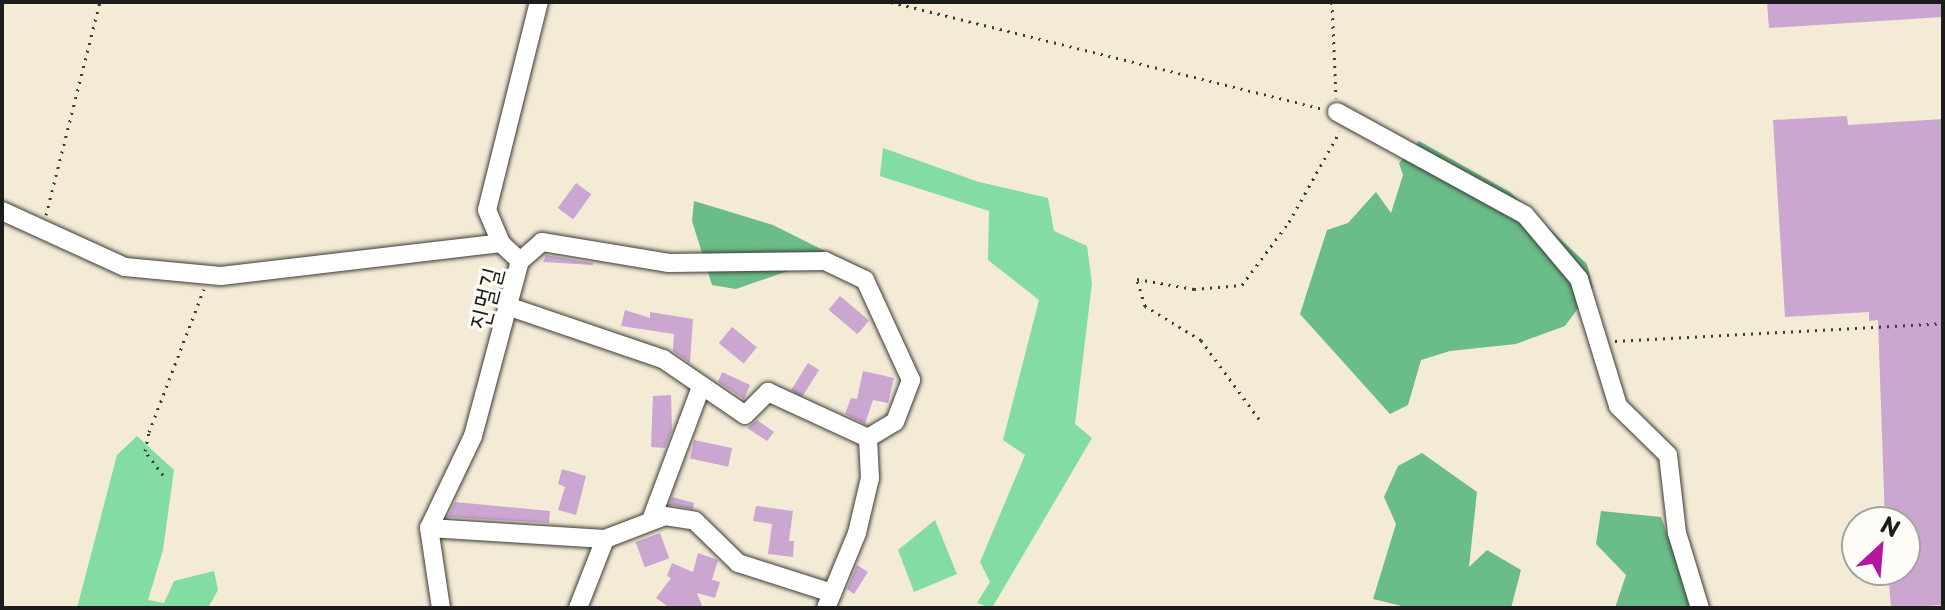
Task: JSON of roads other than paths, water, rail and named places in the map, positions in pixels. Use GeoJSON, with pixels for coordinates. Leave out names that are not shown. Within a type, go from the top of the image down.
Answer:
{"type":"FeatureCollection","features":[{"type":"Feature","properties":{"kind":"street","name":"진멀길"},"geometry":{"type":"LineString","coordinates":[[429,528],[473,436],[520,261],[501,243],[487,210],[539,2]]}},
{"type":"Feature","properties":{"kind":"street"},"geometry":{"type":"LineString","coordinates":[[1342,115],[1525,215],[1579,279],[1618,406],[1668,455],[1677,533],[1700,608]]}},
{"type":"Feature","properties":{"kind":"street"},"geometry":{"type":"LineString","coordinates":[[2,211],[125,267],[210,274],[448,253],[501,243]]}},
{"type":"Feature","properties":{"kind":"street"},"geometry":{"type":"LineString","coordinates":[[520,261],[542,242],[669,263],[825,261],[865,280],[911,380],[895,422],[868,438]]}},
{"type":"Feature","properties":{"kind":"street"},"geometry":{"type":"LineString","coordinates":[[510,307],[652,355],[745,415],[768,392],[868,438]]}},
{"type":"Feature","properties":{"kind":"street"},"geometry":{"type":"LineString","coordinates":[[651,520],[701,387]]}},
{"type":"Feature","properties":{"kind":"street"},"geometry":{"type":"LineString","coordinates":[[441,608],[429,528],[605,539],[665,516],[695,521],[738,563],[829,600],[857,533],[870,478],[868,438]]}},
{"type":"Feature","properties":{"kind":"street"},"geometry":{"type":"LineString","coordinates":[[578,608],[605,539]]}}]}
